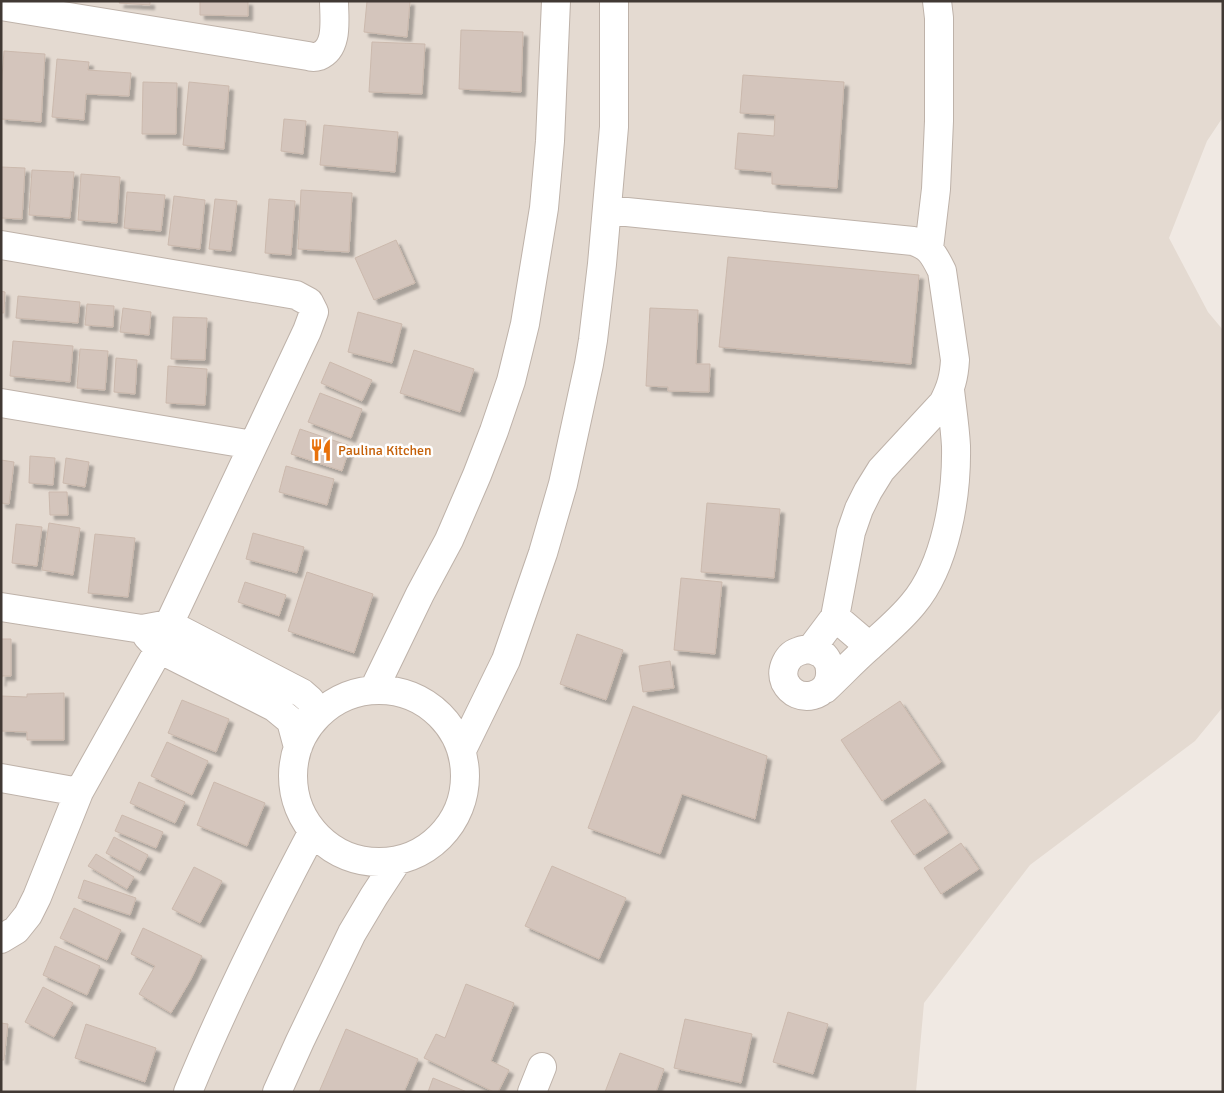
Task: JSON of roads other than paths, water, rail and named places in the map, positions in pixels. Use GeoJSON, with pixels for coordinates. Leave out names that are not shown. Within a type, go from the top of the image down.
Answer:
{"type":"FeatureCollection","features":[{"type":"Feature","properties":{"kind":"street"},"geometry":{"type":"LineString","coordinates":[[1,6],[318,57],[327,51],[331,44],[334,33],[334,1]]}},
{"type":"Feature","properties":{"kind":"street"},"geometry":{"type":"LineString","coordinates":[[374,689],[420,594],[449,540],[484,458],[511,381],[525,324],[544,208],[550,141],[556,1]]}},
{"type":"Feature","properties":{"kind":"street"},"geometry":{"type":"LineString","coordinates":[[462,750],[506,660],[544,553],[574,437],[593,340],[607,210],[614,127],[614,1]]}},
{"type":"Feature","properties":{"kind":"street"},"geometry":{"type":"LineString","coordinates":[[929,248],[936,189],[939,121],[939,18],[937,1]]}},
{"type":"Feature","properties":{"kind":"street"},"geometry":{"type":"LineString","coordinates":[[607,210],[913,240],[929,248],[942,270],[955,360],[950,390],[943,403],[881,470],[868,491],[851,532],[835,618],[812,649]]}},
{"type":"Feature","properties":{"kind":"street"},"geometry":{"type":"LineString","coordinates":[[1,245],[296,295],[309,302],[314,312],[170,624],[150,639],[79,792],[38,897],[28,916],[16,930],[1,939]]}},
{"type":"Feature","properties":{"kind":"street"},"geometry":{"type":"LineString","coordinates":[[825,688],[831,678],[830,665],[823,655],[812,649],[799,651],[789,658],[783,669],[785,681],[792,691],[803,697],[815,696],[825,688],[869,646],[898,621],[914,603],[934,569],[940,553],[952,504],[955,477],[956,447],[950,390]]}},
{"type":"Feature","properties":{"kind":"street"},"geometry":{"type":"LineString","coordinates":[[1,403],[253,445]]}},
{"type":"Feature","properties":{"kind":"street"},"geometry":{"type":"LineString","coordinates":[[1,607],[150,639],[274,707],[291,721],[298,747]]}},
{"type":"Feature","properties":{"kind":"street"},"geometry":{"type":"LineString","coordinates":[[835,618],[869,646]]}},
{"type":"Feature","properties":{"kind":"street"},"geometry":{"type":"LineString","coordinates":[[170,624],[302,693],[310,700],[317,715]]}},
{"type":"Feature","properties":{"kind":"street"},"geometry":{"type":"LineString","coordinates":[[374,689],[402,692],[429,704],[449,725],[462,750],[466,782],[457,813],[438,839],[411,856],[397,862],[354,858],[331,848],[312,831],[297,804],[292,772],[299,741],[317,715],[343,697],[374,689]]}},
{"type":"Feature","properties":{"kind":"street"},"geometry":{"type":"LineString","coordinates":[[1,778],[79,792]]}},
{"type":"Feature","properties":{"kind":"street"},"geometry":{"type":"LineString","coordinates":[[188,1092],[222,1012],[312,831]]}},
{"type":"Feature","properties":{"kind":"street"},"geometry":{"type":"LineString","coordinates":[[277,1092],[352,934],[397,862]]}},
{"type":"Feature","properties":{"kind":"street"},"geometry":{"type":"LineString","coordinates":[[532,1092],[542,1067]]}},
{"type":"Feature","properties":{"kind":"place","name":"Paulina Kitchen"},"geometry":{"type":"Point","coordinates":[321,450]}}]}
